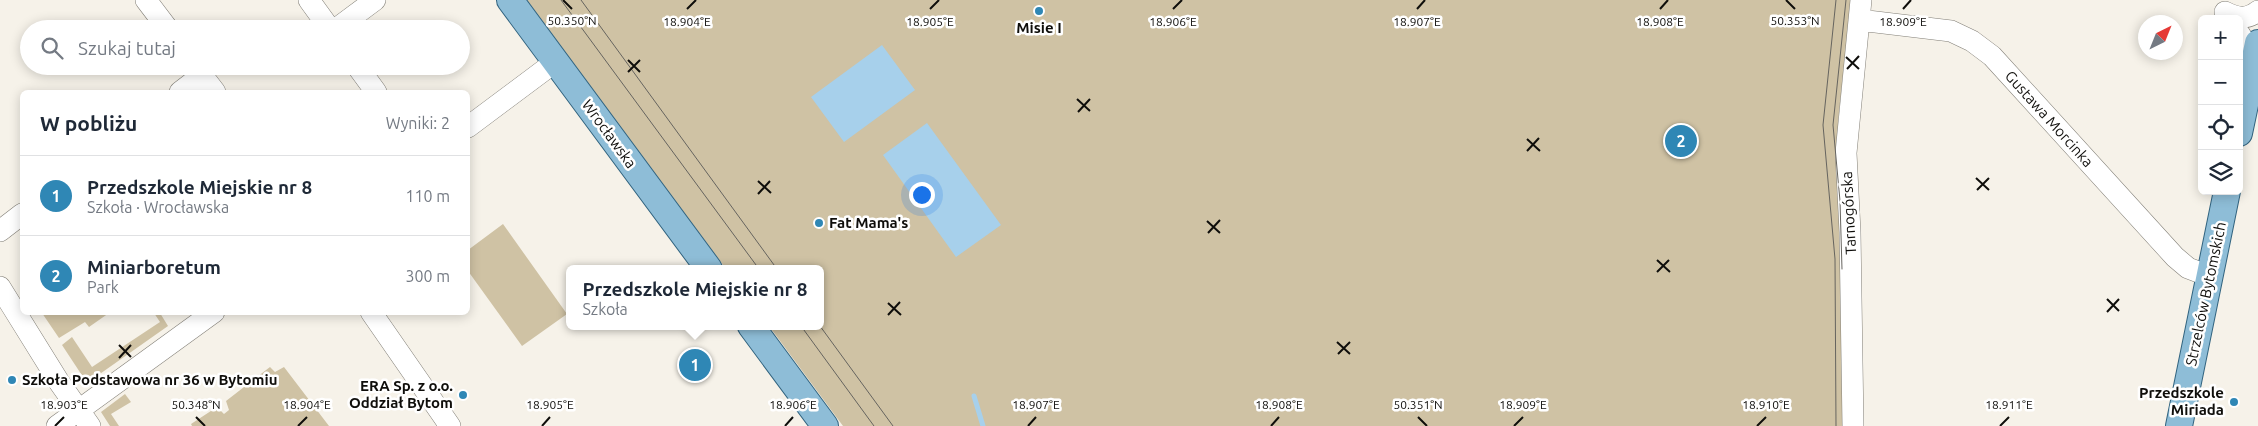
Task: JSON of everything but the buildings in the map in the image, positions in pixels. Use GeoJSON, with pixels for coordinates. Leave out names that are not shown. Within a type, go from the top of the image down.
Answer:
{"type":"FeatureCollection","features":[{"type":"Feature","properties":{"kind":"main road","name":"Wrocławska"},"geometry":{"type":"LineString","coordinates":[[510,0],[706,265]]}},
{"type":"Feature","properties":{"kind":"main road"},"geometry":{"type":"LineString","coordinates":[[2247,119],[2257,54]]}},
{"type":"Feature","properties":{"kind":"main road","name":"Strzelców Bytomskich"},"geometry":{"type":"LineString","coordinates":[[2178,426],[2226,195]]}},
{"type":"Feature","properties":{"kind":"main road"},"geometry":{"type":"LineString","coordinates":[[754,330],[825,426]]}},
{"type":"Feature","properties":{"kind":"street"},"geometry":{"type":"LineString","coordinates":[[146,0],[161,20]]}},
{"type":"Feature","properties":{"kind":"street"},"geometry":{"type":"LineString","coordinates":[[309,0],[323,20]]}},
{"type":"Feature","properties":{"kind":"street"},"geometry":{"type":"LineString","coordinates":[[348,20],[375,0]]}},
{"type":"Feature","properties":{"kind":"street","name":"Gustawa Morcinka"},"geometry":{"type":"LineString","coordinates":[[1860,10],[1951,31],[1972,40],[1992,56],[2174,257],[2188,268],[2209,276]]}},
{"type":"Feature","properties":{"kind":"street","name":"Tarnogórska"},"geometry":{"type":"LineString","coordinates":[[1853,426],[1850,232],[1846,153],[1860,10]]}},
{"type":"Feature","properties":{"kind":"street"},"geometry":{"type":"LineString","coordinates":[[2223,10],[2242,17],[2251,16],[2258,11]]}},
{"type":"Feature","properties":{"kind":"street"},"geometry":{"type":"LineString","coordinates":[[2243,38],[2257,54]]}},
{"type":"Feature","properties":{"kind":"street"},"geometry":{"type":"LineString","coordinates":[[470,126],[555,62]]}},
{"type":"Feature","properties":{"kind":"street"},"geometry":{"type":"LineString","coordinates":[[182,90],[195,75]]}},
{"type":"Feature","properties":{"kind":"street"},"geometry":{"type":"LineString","coordinates":[[202,75],[213,90]]}},
{"type":"Feature","properties":{"kind":"street"},"geometry":{"type":"LineString","coordinates":[[363,75],[374,90]]}},
{"type":"Feature","properties":{"kind":"street"},"geometry":{"type":"LineString","coordinates":[[0,231],[20,216]]}},
{"type":"Feature","properties":{"kind":"street"},"geometry":{"type":"LineString","coordinates":[[0,287],[85,418]]}},
{"type":"Feature","properties":{"kind":"street"},"geometry":{"type":"LineString","coordinates":[[58,426],[85,418],[210,315]]}},
{"type":"Feature","properties":{"kind":"street"},"geometry":{"type":"LineString","coordinates":[[373,315],[450,426]]}},
{"type":"Feature","properties":{"kind":"shaded area"},"geometry":{"type":"Polygon","coordinates":[[[527,0],[1851,0],[1838,122],[1847,426],[843,426],[772,330],[824,330],[824,265],[723,265],[527,0]]]}},
{"type":"Feature","properties":{"kind":"shaded area"},"geometry":{"type":"Polygon","coordinates":[[[503,224],[566,315],[522,346],[470,274],[470,249],[503,224]]]}},
{"type":"Feature","properties":{"kind":"shaded area"},"geometry":{"type":"Polygon","coordinates":[[[43,315],[106,315],[89,327],[85,322],[59,338],[43,315]]]}},
{"type":"Feature","properties":{"kind":"shaded area"},"geometry":{"type":"Polygon","coordinates":[[[155,315],[161,315],[168,326],[87,383],[62,345],[72,337],[92,367],[160,322],[155,315]]]}},
{"type":"Feature","properties":{"kind":"shaded area"},"geometry":{"type":"Polygon","coordinates":[[[270,367],[275,372],[284,367],[329,426],[192,426],[191,424],[217,407],[224,414],[229,410],[226,401],[270,367]]]}},
{"type":"Feature","properties":{"kind":"shaded area"},"geometry":{"type":"Polygon","coordinates":[[[125,394],[131,402],[111,414],[119,426],[110,426],[101,412],[125,394]]]}},
{"type":"Feature","properties":{"kind":"water"},"geometry":{"type":"Polygon","coordinates":[[[882,45],[915,90],[844,142],[811,97],[882,45]]]}},
{"type":"Feature","properties":{"kind":"water"},"geometry":{"type":"Polygon","coordinates":[[[927,123],[1001,225],[956,257],[883,155],[927,123]]]}},
{"type":"Feature","properties":{"kind":"waterway"},"geometry":{"type":"LineString","coordinates":[[974,396],[983,426]]}},
{"type":"Feature","properties":{"kind":"tram line"},"geometry":{"type":"LineString","coordinates":[[561,0],[756,265]]}},
{"type":"Feature","properties":{"kind":"tram line"},"geometry":{"type":"LineString","coordinates":[[581,0],[774,265]]}},
{"type":"Feature","properties":{"kind":"tram line"},"geometry":{"type":"LineString","coordinates":[[1836,0],[1823,125],[1835,259],[1836,426]]}},
{"type":"Feature","properties":{"kind":"tram line"},"geometry":{"type":"LineString","coordinates":[[1842,269],[1840,201],[1833,125],[1846,0]]}},
{"type":"Feature","properties":{"kind":"tram line"},"geometry":{"type":"LineString","coordinates":[[804,330],[874,426]]}},
{"type":"Feature","properties":{"kind":"tram line"},"geometry":{"type":"LineString","coordinates":[[823,330],[893,426]]}},
{"type":"Feature","properties":{"kind":"place","name":"Misie I"},"geometry":{"type":"Point","coordinates":[1039,11]}},
{"type":"Feature","properties":{"kind":"place","name":"Miniarboretum"},"geometry":{"type":"Point","coordinates":[1681,141]}},
{"type":"Feature","properties":{"kind":"place","name":"Fat Mama's"},"geometry":{"type":"Point","coordinates":[819,223]}},
{"type":"Feature","properties":{"kind":"place","name":"Przedszkole Miejskie nr 8"},"geometry":{"type":"Point","coordinates":[695,365]}},
{"type":"Feature","properties":{"kind":"place","name":"Szkoła Podstawowa nr 36 w Bytomiu"},"geometry":{"type":"Point","coordinates":[12,380]}},
{"type":"Feature","properties":{"kind":"place","name":"ERA Sp. z o.o. Oddział Bytom"},"geometry":{"type":"Point","coordinates":[463,395]}},
{"type":"Feature","properties":{"kind":"place","name":"Przedszkole Miriada"},"geometry":{"type":"Point","coordinates":[2234,402]}}]}
